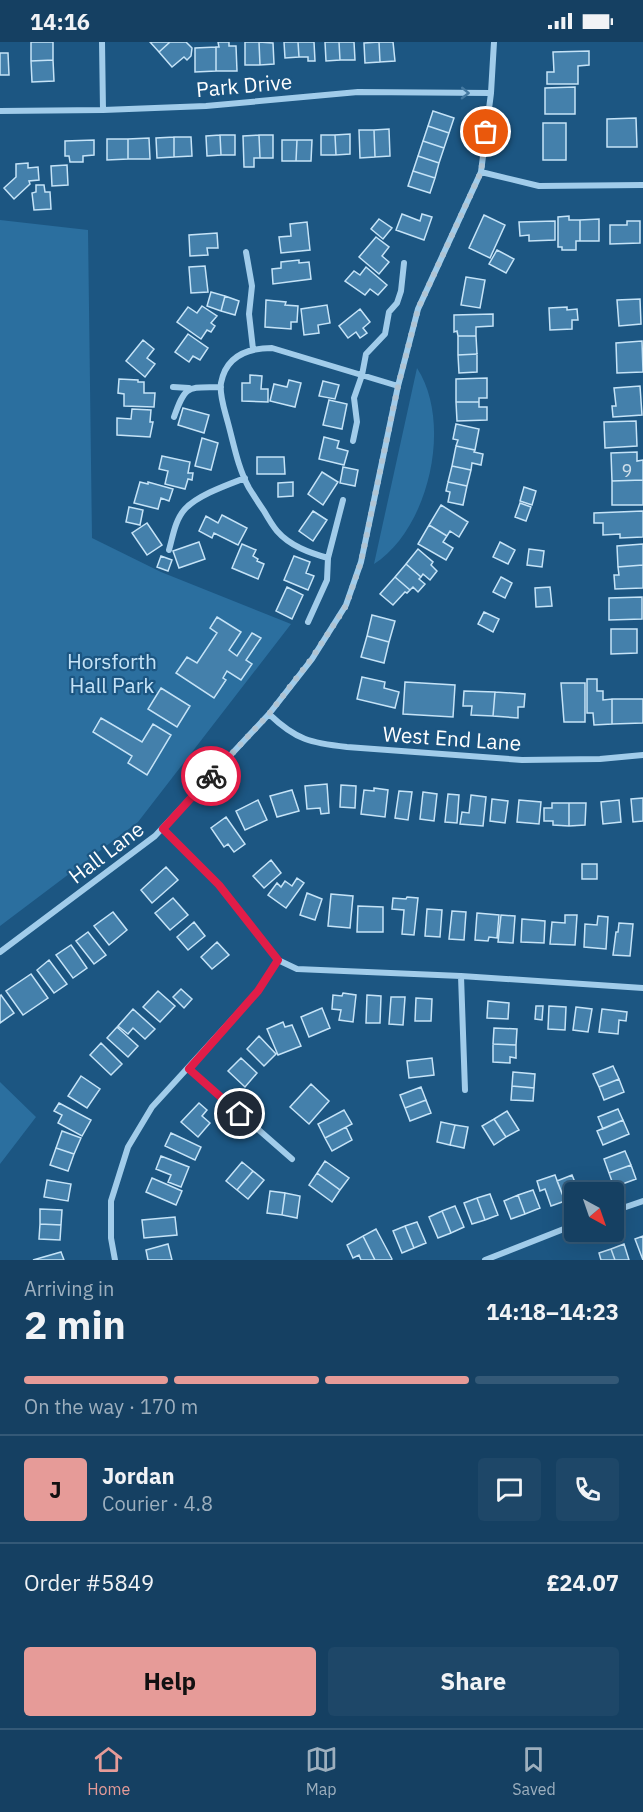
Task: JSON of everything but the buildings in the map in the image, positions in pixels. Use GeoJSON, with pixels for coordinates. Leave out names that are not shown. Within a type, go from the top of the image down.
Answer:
{"type":"FeatureCollection","features":[{"type":"Feature","properties":{"kind":"street"},"geometry":{"type":"LineString","coordinates":[[102,42],[104,110]]}},
{"type":"Feature","properties":{"kind":"street","name":"Hall Lane"},"geometry":{"type":"LineString","coordinates":[[0,952],[163,829],[269,714],[312,658],[346,606],[361,562],[398,386],[418,309],[481,172],[491,93],[494,42]]}},
{"type":"Feature","properties":{"kind":"street","name":"Park Drive"},"geometry":{"type":"LineString","coordinates":[[0,111],[206,106],[358,92],[491,93]]}},
{"type":"Feature","properties":{"kind":"street"},"geometry":{"type":"LineString","coordinates":[[481,172],[539,186],[643,185]]}},
{"type":"Feature","properties":{"kind":"street"},"geometry":{"type":"LineString","coordinates":[[246,252],[252,286],[249,314],[253,349]]}},
{"type":"Feature","properties":{"kind":"street"},"geometry":{"type":"LineString","coordinates":[[353,441],[357,422],[354,398],[366,354],[385,334],[389,312],[397,303],[401,291],[404,263]]}},
{"type":"Feature","properties":{"kind":"street"},"geometry":{"type":"LineString","coordinates":[[328,558],[291,543],[277,531],[249,488],[240,468],[224,406],[221,387],[225,371],[243,352],[272,348],[398,386]]}},
{"type":"Feature","properties":{"kind":"street"},"geometry":{"type":"LineString","coordinates":[[173,387],[221,387]]}},
{"type":"Feature","properties":{"kind":"street"},"geometry":{"type":"LineString","coordinates":[[174,417],[181,396],[186,390],[193,388]]}},
{"type":"Feature","properties":{"kind":"street"},"geometry":{"type":"LineString","coordinates":[[169,550],[177,521],[184,510],[215,490],[245,478]]}},
{"type":"Feature","properties":{"kind":"street"},"geometry":{"type":"LineString","coordinates":[[308,622],[327,580],[328,558],[343,500]]}},
{"type":"Feature","properties":{"kind":"street","name":"West End Lane"},"geometry":{"type":"LineString","coordinates":[[269,714],[285,729],[297,736],[320,744],[347,747],[522,760],[600,759],[643,755]]}},
{"type":"Feature","properties":{"kind":"street"},"geometry":{"type":"LineString","coordinates":[[163,829],[219,885],[278,960],[297,969],[461,976],[643,988]]}},
{"type":"Feature","properties":{"kind":"street"},"geometry":{"type":"LineString","coordinates":[[116,1260],[111,1238],[111,1201],[128,1147],[152,1107],[262,987],[278,960]]}},
{"type":"Feature","properties":{"kind":"street"},"geometry":{"type":"LineString","coordinates":[[461,976],[465,1090]]}},
{"type":"Feature","properties":{"kind":"street"},"geometry":{"type":"LineString","coordinates":[[189,1069],[292,1159]]}},
{"type":"Feature","properties":{"kind":"street"},"geometry":{"type":"LineString","coordinates":[[624,1208],[643,1201]]}},
{"type":"Feature","properties":{"kind":"street"},"geometry":{"type":"LineString","coordinates":[[485,1260],[564,1229]]}},
{"type":"Feature","properties":{"kind":"green space","name":"Horsforth Hall Park"},"geometry":{"type":"Polygon","coordinates":[[[0,220],[88,230],[92,538],[161,572],[291,624],[138,822],[0,926],[0,220]]]}},
{"type":"Feature","properties":{"kind":"green space"},"geometry":{"type":"Polygon","coordinates":[[[417,368],[428,391],[433,417],[434,445],[430,474],[409,526],[393,548],[374,564],[417,368]]]}},
{"type":"Feature","properties":{"kind":"green space"},"geometry":{"type":"Polygon","coordinates":[[[0,1082],[36,1117],[0,1164],[0,1082]]]}},
{"type":"Feature","properties":{"kind":"way so far"},"geometry":{"type":"LineString","coordinates":[[211,776],[269,714],[312,658],[346,606],[361,562],[398,386],[418,309],[481,172],[486,132]]}},
{"type":"Feature","properties":{"kind":"route"},"geometry":{"type":"LineString","coordinates":[[211,776],[163,829],[219,885],[278,960],[266,982],[189,1069],[240,1114]]}}]}
